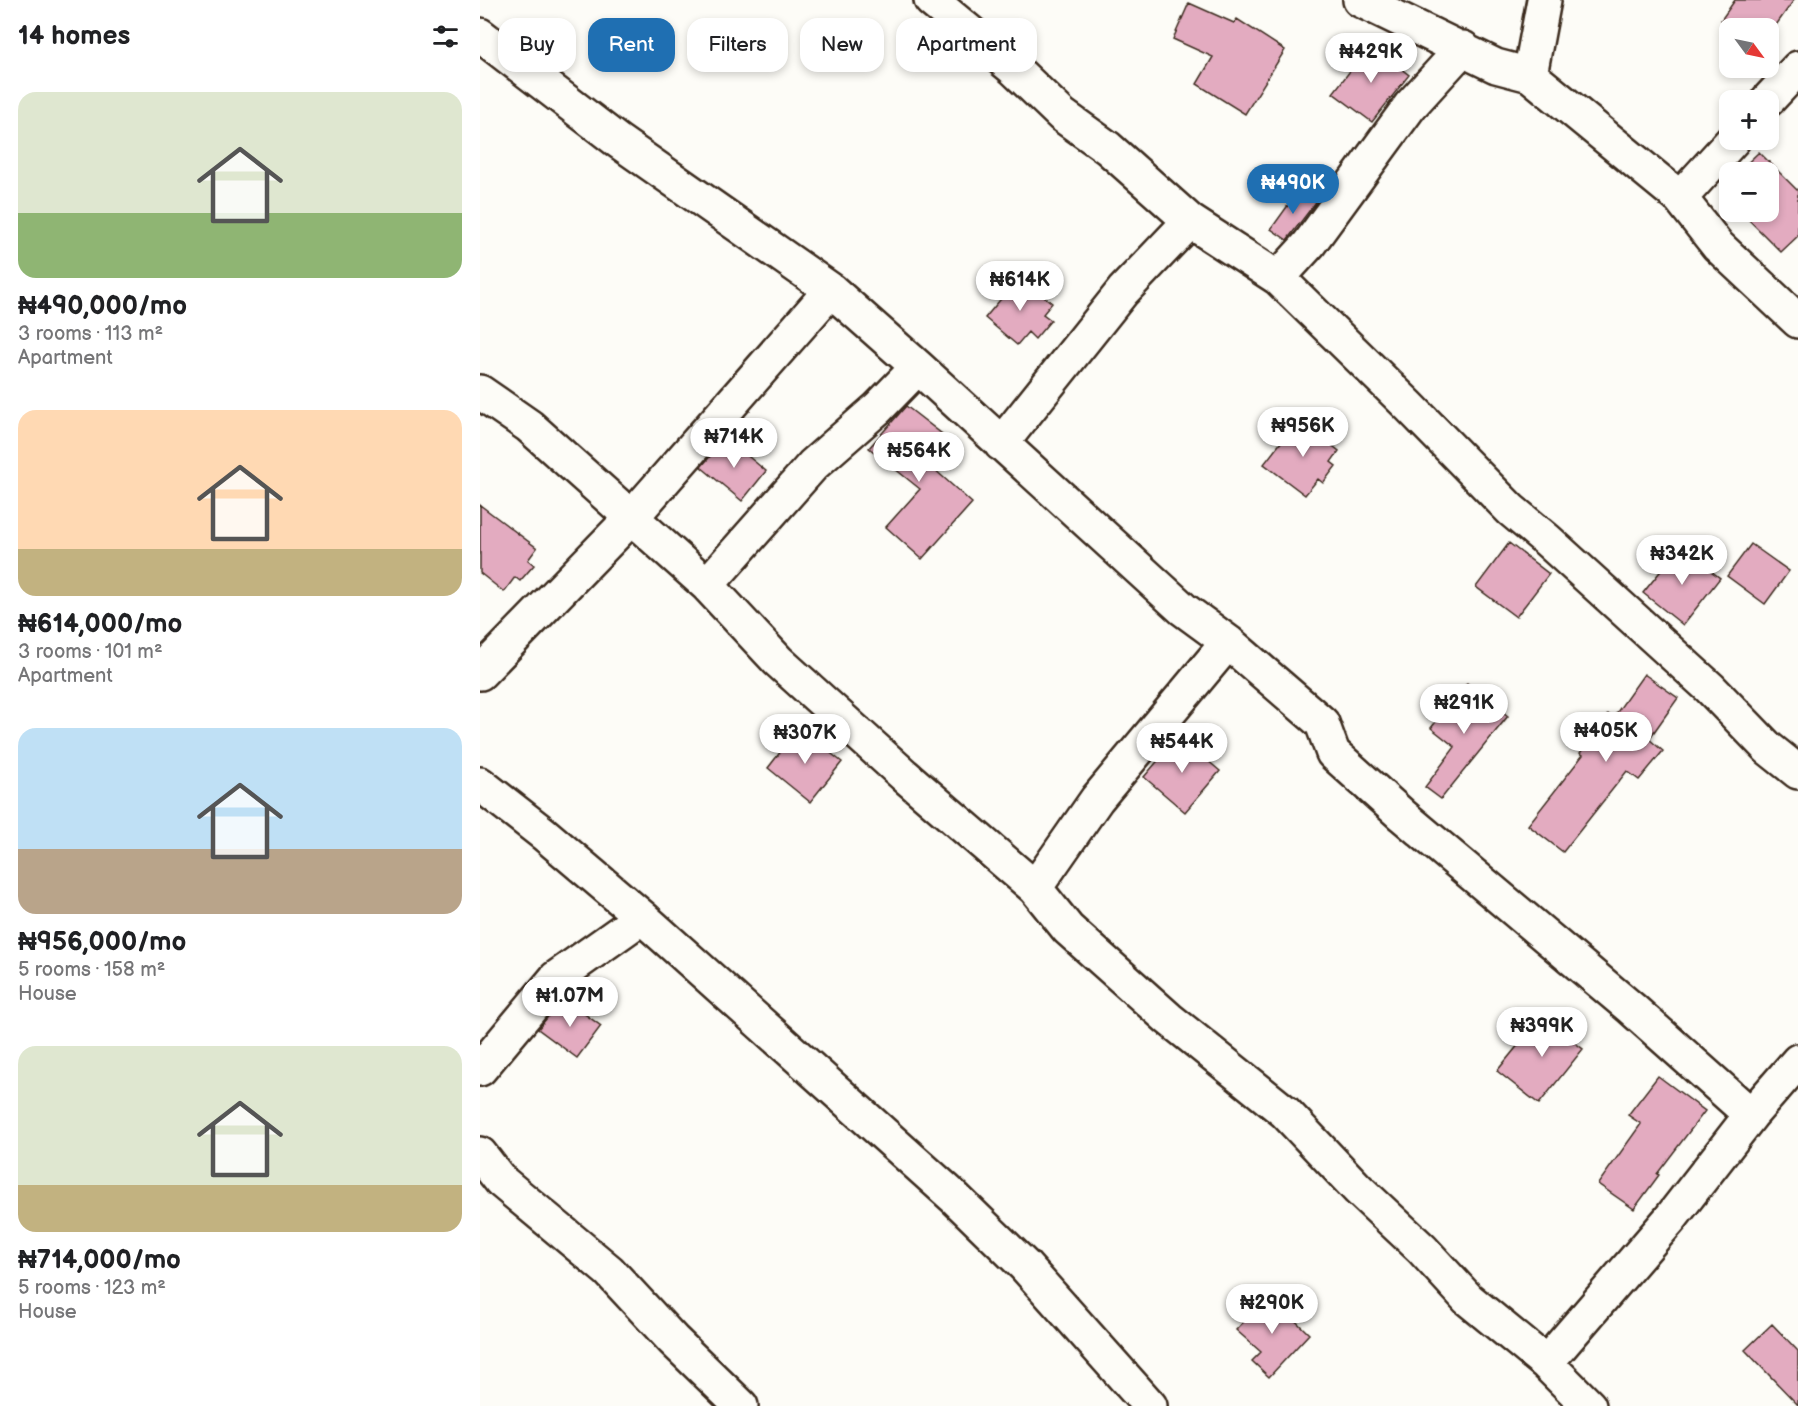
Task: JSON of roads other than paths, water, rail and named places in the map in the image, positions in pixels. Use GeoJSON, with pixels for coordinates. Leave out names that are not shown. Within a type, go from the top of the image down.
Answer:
{"type":"FeatureCollection","features":[{"type":"Feature","properties":{"kind":"street"},"geometry":{"type":"LineString","coordinates":[[931,0],[1013,68],[1062,115],[1108,147],[1190,221],[1278,278],[1409,406],[1510,510],[1710,688],[1767,748],[1798,772]]}},
{"type":"Feature","properties":{"kind":"street"},"geometry":{"type":"LineString","coordinates":[[1360,0],[1496,66],[1530,75],[1680,198],[1718,246],[1798,321]]}},
{"type":"Feature","properties":{"kind":"street"},"geometry":{"type":"LineString","coordinates":[[1530,75],[1544,0]]}},
{"type":"Feature","properties":{"kind":"street"},"geometry":{"type":"LineString","coordinates":[[480,35],[618,141],[831,290],[1183,609],[1228,642],[1322,723],[1333,753],[1402,815],[1631,1008],[1751,1115]]}},
{"type":"Feature","properties":{"kind":"street"},"geometry":{"type":"LineString","coordinates":[[1278,278],[1309,244],[1410,106],[1463,48]]}},
{"type":"Feature","properties":{"kind":"street"},"geometry":{"type":"LineString","coordinates":[[1777,90],[1798,68]]}},
{"type":"Feature","properties":{"kind":"street"},"geometry":{"type":"LineString","coordinates":[[1680,198],[1724,150]]}},
{"type":"Feature","properties":{"kind":"street"},"geometry":{"type":"LineString","coordinates":[[1001,444],[1123,291],[1190,221]]}},
{"type":"Feature","properties":{"kind":"street"},"geometry":{"type":"LineString","coordinates":[[480,673],[631,518],[831,290]]}},
{"type":"Feature","properties":{"kind":"street"},"geometry":{"type":"LineString","coordinates":[[707,585],[813,465],[878,408],[918,367]]}},
{"type":"Feature","properties":{"kind":"street"},"geometry":{"type":"LineString","coordinates":[[480,392],[529,426],[707,585],[778,661],[904,775],[1035,888],[1068,929],[1169,1019],[1285,1112],[1358,1189],[1422,1249],[1468,1299],[1546,1363],[1589,1406]]}},
{"type":"Feature","properties":{"kind":"street"},"geometry":{"type":"LineString","coordinates":[[1035,888],[1096,799],[1228,642]]}},
{"type":"Feature","properties":{"kind":"street"},"geometry":{"type":"LineString","coordinates":[[480,784],[544,834],[642,917],[954,1197],[1025,1266],[1150,1406]]}},
{"type":"Feature","properties":{"kind":"street"},"geometry":{"type":"LineString","coordinates":[[480,1069],[556,978],[642,917]]}},
{"type":"Feature","properties":{"kind":"street"},"geometry":{"type":"LineString","coordinates":[[1546,1363],[1670,1220],[1751,1115],[1798,1061]]}},
{"type":"Feature","properties":{"kind":"street"},"geometry":{"type":"LineString","coordinates":[[480,1154],[501,1181],[609,1270],[674,1340],[741,1406]]}}]}
